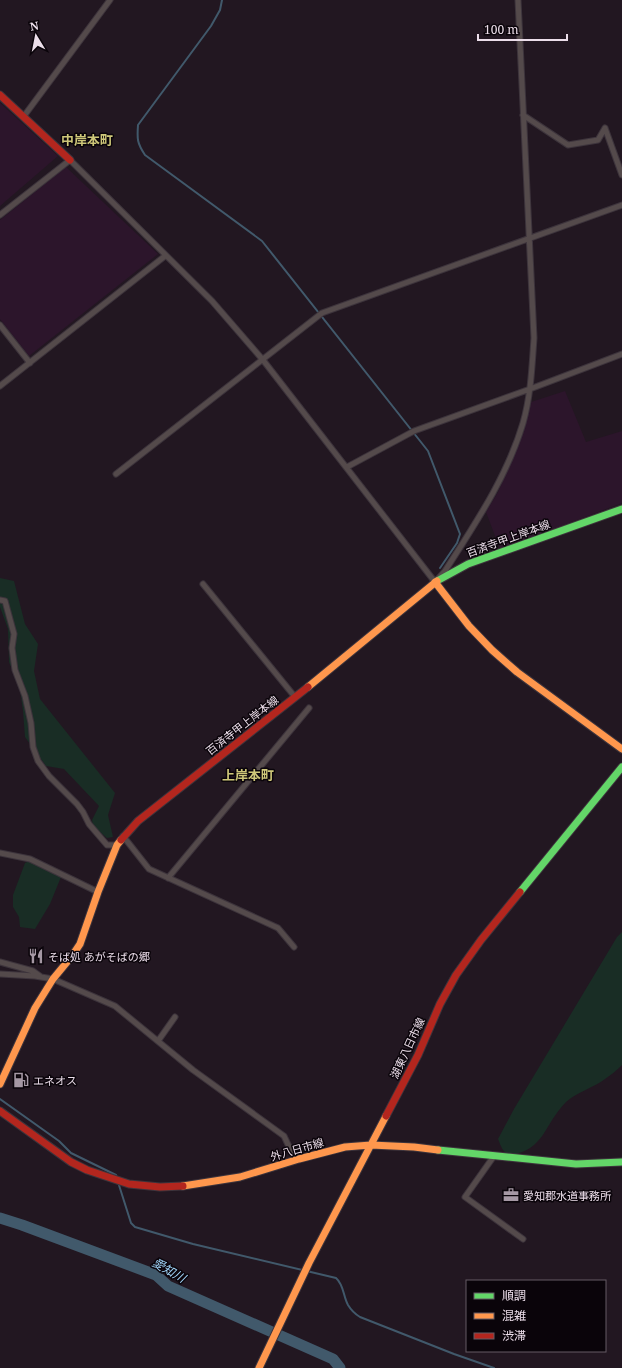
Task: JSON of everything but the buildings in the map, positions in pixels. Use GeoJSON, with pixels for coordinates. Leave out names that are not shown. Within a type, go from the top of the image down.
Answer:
{"type":"FeatureCollection","features":[{"type":"Feature","properties":{"kind":"main road"},"geometry":{"type":"LineString","coordinates":[[0,95],[70,160]]}},
{"type":"Feature","properties":{"kind":"main road","name":"百済寺甲上岸本線"},"geometry":{"type":"LineString","coordinates":[[0,1084],[35,1008],[80,944],[98,892],[117,845],[123,836],[138,821],[295,698],[435,582],[468,564],[622,509]]}},
{"type":"Feature","properties":{"kind":"main road"},"geometry":{"type":"LineString","coordinates":[[435,582],[470,626],[492,650],[517,672],[622,749]]}},
{"type":"Feature","properties":{"kind":"main road","name":"湖東八日市線"},"geometry":{"type":"LineString","coordinates":[[259,1368],[309,1263],[418,1054],[440,1004],[456,975],[481,940],[622,766]]}},
{"type":"Feature","properties":{"kind":"main road","name":"外八日市線"},"geometry":{"type":"LineString","coordinates":[[0,1111],[71,1162],[87,1170],[129,1184],[160,1187],[188,1186],[240,1177],[345,1147],[371,1145],[414,1147],[576,1164],[622,1162]]}},
{"type":"Feature","properties":{"kind":"street"},"geometry":{"type":"LineString","coordinates":[[24,116],[110,0]]}},
{"type":"Feature","properties":{"kind":"street"},"geometry":{"type":"LineString","coordinates":[[0,215],[70,160],[212,301],[263,360],[435,582],[445,571],[494,492],[510,457],[523,422],[530,389],[534,338],[518,0]]}},
{"type":"Feature","properties":{"kind":"street"},"geometry":{"type":"LineString","coordinates":[[523,115],[568,146],[598,140],[605,128],[622,175]]}},
{"type":"Feature","properties":{"kind":"street"},"geometry":{"type":"LineString","coordinates":[[116,474],[322,313],[622,205]]}},
{"type":"Feature","properties":{"kind":"street"},"geometry":{"type":"LineString","coordinates":[[0,386],[165,256]]}},
{"type":"Feature","properties":{"kind":"street"},"geometry":{"type":"LineString","coordinates":[[0,325],[30,363]]}},
{"type":"Feature","properties":{"kind":"street"},"geometry":{"type":"LineString","coordinates":[[347,468],[414,431],[622,354]]}},
{"type":"Feature","properties":{"kind":"street"},"geometry":{"type":"LineString","coordinates":[[203,584],[295,698]]}},
{"type":"Feature","properties":{"kind":"street"},"geometry":{"type":"LineString","coordinates":[[0,600],[5,600],[14,634],[12,648],[15,670],[25,696],[38,761],[49,776],[77,804],[89,824],[106,845],[117,845]]}},
{"type":"Feature","properties":{"kind":"street"},"geometry":{"type":"LineString","coordinates":[[168,878],[309,708]]}},
{"type":"Feature","properties":{"kind":"street"},"geometry":{"type":"LineString","coordinates":[[123,836],[150,869],[255,916],[278,928],[294,947]]}},
{"type":"Feature","properties":{"kind":"street"},"geometry":{"type":"LineString","coordinates":[[0,853],[30,859],[98,892]]}},
{"type":"Feature","properties":{"kind":"street"},"geometry":{"type":"LineString","coordinates":[[0,962],[33,970],[40,977]]}},
{"type":"Feature","properties":{"kind":"street"},"geometry":{"type":"LineString","coordinates":[[0,974],[54,979],[115,1006],[193,1070],[284,1136],[292,1153],[299,1159]]}},
{"type":"Feature","properties":{"kind":"street"},"geometry":{"type":"LineString","coordinates":[[158,1041],[175,1017]]}},
{"type":"Feature","properties":{"kind":"street"},"geometry":{"type":"LineString","coordinates":[[494,1156],[465,1197],[523,1239]]}},
{"type":"Feature","properties":{"kind":"shaded area"},"geometry":{"type":"Polygon","coordinates":[[[0,103],[58,156],[0,206],[0,103]]]}},
{"type":"Feature","properties":{"kind":"shaded area"},"geometry":{"type":"Polygon","coordinates":[[[66,167],[158,254],[29,356],[0,319],[0,220],[66,167]]]}},
{"type":"Feature","properties":{"kind":"shaded area"},"geometry":{"type":"Polygon","coordinates":[[[565,391],[586,442],[622,431],[622,503],[500,549],[486,512],[498,492],[520,441],[531,402],[565,391]]]}},
{"type":"Feature","properties":{"kind":"green space"},"geometry":{"type":"Polygon","coordinates":[[[0,578],[14,581],[25,624],[38,644],[34,671],[40,699],[115,793],[108,815],[113,837],[107,838],[93,826],[92,820],[99,806],[64,769],[46,766],[25,737],[20,690],[9,662],[8,629],[0,607],[0,578]]]}},
{"type":"Feature","properties":{"kind":"green space"},"geometry":{"type":"Polygon","coordinates":[[[29,861],[61,877],[50,904],[35,929],[20,927],[19,917],[13,907],[13,895],[25,863],[29,861]]]}},
{"type":"Feature","properties":{"kind":"green space"},"geometry":{"type":"Polygon","coordinates":[[[622,932],[622,1065],[600,1082],[575,1095],[566,1102],[543,1135],[530,1148],[522,1152],[510,1155],[507,1154],[502,1148],[498,1139],[514,1109],[617,937],[622,932]]]}},
{"type":"Feature","properties":{"kind":"waterway"},"geometry":{"type":"LineString","coordinates":[[222,0],[220,10],[211,26],[138,125],[140,147],[145,155],[262,241],[428,451],[460,534],[457,543],[440,568]]}},
{"type":"Feature","properties":{"kind":"waterway"},"geometry":{"type":"LineString","coordinates":[[0,1099],[59,1141],[71,1153],[116,1175],[117,1178]]}},
{"type":"Feature","properties":{"kind":"waterway"},"geometry":{"type":"LineString","coordinates":[[118,1182],[131,1223],[135,1227],[193,1244],[336,1278],[341,1284],[346,1302],[353,1312],[360,1317],[494,1368]]}},
{"type":"Feature","properties":{"kind":"waterway","name":"愛知川"},"geometry":{"type":"LineString","coordinates":[[0,1218],[156,1275],[168,1286],[333,1359],[340,1368]]}},
{"type":"Feature","properties":{"kind":"traffic: fast"},"geometry":{"type":"LineString","coordinates":[[437,581],[468,564],[622,509]]}},
{"type":"Feature","properties":{"kind":"traffic: fast"},"geometry":{"type":"LineString","coordinates":[[520,892],[622,767]]}},
{"type":"Feature","properties":{"kind":"traffic: fast"},"geometry":{"type":"LineString","coordinates":[[438,1150],[576,1164],[622,1162]]}},
{"type":"Feature","properties":{"kind":"traffic: slow"},"geometry":{"type":"LineString","coordinates":[[308,687],[437,581]]}},
{"type":"Feature","properties":{"kind":"traffic: slow"},"geometry":{"type":"LineString","coordinates":[[435,582],[469,626],[492,650],[517,672],[622,749]]}},
{"type":"Feature","properties":{"kind":"traffic: slow"},"geometry":{"type":"LineString","coordinates":[[0,1084],[35,1008],[53,979],[80,944],[98,892],[117,845],[121,840]]}},
{"type":"Feature","properties":{"kind":"traffic: slow"},"geometry":{"type":"LineString","coordinates":[[259,1368],[309,1263],[386,1116]]}},
{"type":"Feature","properties":{"kind":"traffic: slow"},"geometry":{"type":"LineString","coordinates":[[183,1186],[240,1177],[345,1147],[371,1145],[414,1147],[438,1150]]}},
{"type":"Feature","properties":{"kind":"traffic: jam"},"geometry":{"type":"LineString","coordinates":[[0,95],[70,160]]}},
{"type":"Feature","properties":{"kind":"traffic: jam"},"geometry":{"type":"LineString","coordinates":[[121,840],[138,821],[308,687]]}},
{"type":"Feature","properties":{"kind":"traffic: jam"},"geometry":{"type":"LineString","coordinates":[[386,1116],[418,1055],[440,1004],[456,975],[481,940],[520,892]]}},
{"type":"Feature","properties":{"kind":"traffic: jam"},"geometry":{"type":"LineString","coordinates":[[0,1111],[71,1162],[87,1170],[129,1184],[160,1187],[183,1186]]}},
{"type":"Feature","properties":{"kind":"place","name":"そば処 あがそばの郷"},"geometry":{"type":"Point","coordinates":[36,956]}},
{"type":"Feature","properties":{"kind":"place","name":"エネオス"},"geometry":{"type":"Point","coordinates":[21,1080]}},
{"type":"Feature","properties":{"kind":"place","name":"愛知郡水道事務所"},"geometry":{"type":"Point","coordinates":[511,1195]}},
{"type":"Feature","properties":{"kind":"district","name":"中岸本町"},"geometry":{"type":"Point","coordinates":[87,140]}},
{"type":"Feature","properties":{"kind":"district","name":"上岸本町"},"geometry":{"type":"Point","coordinates":[248,775]}}]}
